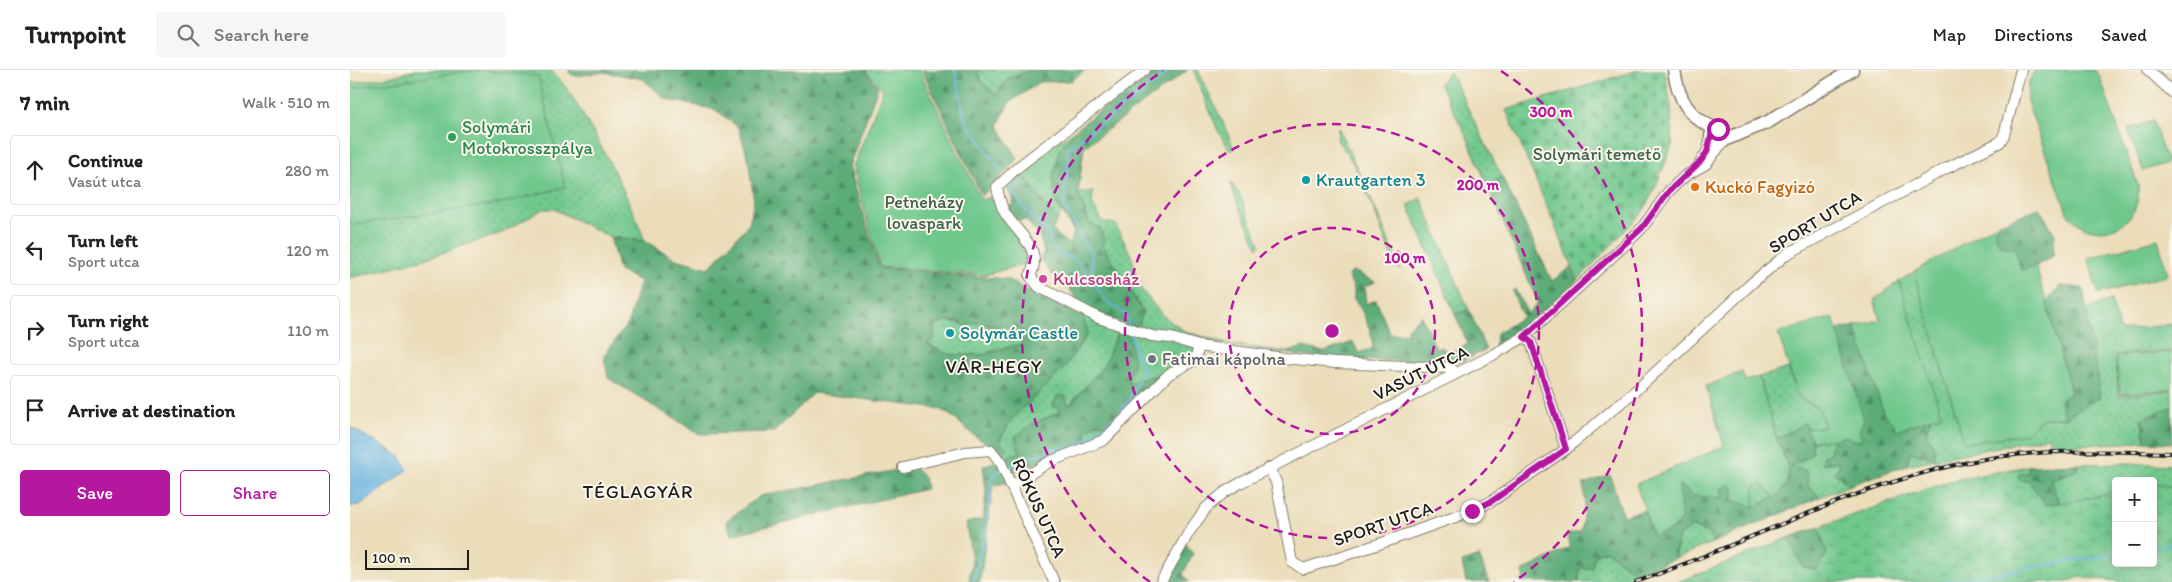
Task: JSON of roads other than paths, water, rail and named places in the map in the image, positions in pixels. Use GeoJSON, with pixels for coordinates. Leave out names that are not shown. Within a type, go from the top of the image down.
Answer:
{"type":"FeatureCollection","features":[{"type":"Feature","properties":{"kind":"main road"},"geometry":{"type":"LineString","coordinates":[[1674,70],[1682,102],[1697,119],[1718,136],[1745,130],[1768,122],[1852,70]]}},
{"type":"Feature","properties":{"kind":"street"},"geometry":{"type":"LineString","coordinates":[[1145,70],[1018,167],[997,187],[999,202],[1006,215],[1026,239],[1034,254],[1035,262],[1030,276],[1039,287],[1099,318],[1136,330],[1199,346],[1326,362],[1451,368],[1456,374]]}},
{"type":"Feature","properties":{"kind":"street","name":"SPORT UTCA"},"geometry":{"type":"LineString","coordinates":[[1269,468],[1276,482],[1292,562],[1303,569],[1472,511],[1492,501],[1566,449],[1642,385],[1753,282],[1787,254],[1947,168],[2000,142],[2004,135],[2021,70]]}},
{"type":"Feature","properties":{"kind":"street"},"geometry":{"type":"LineString","coordinates":[[2148,70],[2172,92]]}},
{"type":"Feature","properties":{"kind":"street","name":"VASÚT UTCA"},"geometry":{"type":"LineString","coordinates":[[1161,582],[1189,532],[1206,508],[1225,492],[1501,351],[1524,337],[1635,234],[1669,191],[1687,175],[1706,164],[1718,136]]}},
{"type":"Feature","properties":{"kind":"street"},"geometry":{"type":"LineString","coordinates":[[1524,337],[1531,342],[1566,449]]}},
{"type":"Feature","properties":{"kind":"street"},"geometry":{"type":"LineString","coordinates":[[1011,486],[1049,462],[1104,440],[1169,374],[1195,360],[1199,346]]}},
{"type":"Feature","properties":{"kind":"street","name":"RÓKUS UTCA"},"geometry":{"type":"LineString","coordinates":[[903,467],[965,452],[991,450],[1006,473],[1054,582]]}},
{"type":"Feature","properties":{"kind":"water"},"geometry":{"type":"Polygon","coordinates":[[[350,427],[400,456],[408,470],[360,505],[350,506],[350,427]]]}},
{"type":"Feature","properties":{"kind":"waterway"},"geometry":{"type":"LineString","coordinates":[[955,70],[965,120],[1000,169]]}},
{"type":"Feature","properties":{"kind":"waterway"},"geometry":{"type":"LineString","coordinates":[[1093,282],[1091,254],[1064,207],[1069,148],[1171,70]]}},
{"type":"Feature","properties":{"kind":"waterway"},"geometry":{"type":"LineString","coordinates":[[1009,185],[1021,205],[1047,231],[1051,245],[1059,254],[1079,263],[1107,301],[1125,314],[1129,325]]}},
{"type":"Feature","properties":{"kind":"waterway"},"geometry":{"type":"LineString","coordinates":[[1007,468],[1034,455],[1056,448],[1078,446],[1118,415],[1130,398],[1143,369],[1138,360],[1130,332]]}},
{"type":"Feature","properties":{"kind":"waterway"},"geometry":{"type":"LineString","coordinates":[[973,582],[986,528],[993,475],[1001,471]]}},
{"type":"Feature","properties":{"kind":"waterway"},"geometry":{"type":"LineString","coordinates":[[2157,547],[2172,544]]}},
{"type":"Feature","properties":{"kind":"waterway"},"geometry":{"type":"LineString","coordinates":[[1943,582],[2112,555]]}},
{"type":"Feature","properties":{"kind":"railway"},"geometry":{"type":"LineString","coordinates":[[1636,582],[1839,501],[1921,473],[1990,458],[2015,455],[2094,451],[2172,453]]}},
{"type":"Feature","properties":{"kind":"place","name":"Solymári Motokrosszpálya"},"geometry":{"type":"Point","coordinates":[452,137]}},
{"type":"Feature","properties":{"kind":"place","name":"Krautgarten 3"},"geometry":{"type":"Point","coordinates":[1306,180]}},
{"type":"Feature","properties":{"kind":"place","name":"Kuckó Fagyizó"},"geometry":{"type":"Point","coordinates":[1695,187]}},
{"type":"Feature","properties":{"kind":"place","name":"Kulcsosház"},"geometry":{"type":"Point","coordinates":[1043,279]}},
{"type":"Feature","properties":{"kind":"place","name":"Solymár Castle"},"geometry":{"type":"Point","coordinates":[950,333]}},
{"type":"Feature","properties":{"kind":"place","name":"Fatimai kápolna"},"geometry":{"type":"Point","coordinates":[1152,359]}},
{"type":"Feature","properties":{"kind":"district","name":"VÁR-HEGY"},"geometry":{"type":"Point","coordinates":[994,366]}},
{"type":"Feature","properties":{"kind":"district","name":"TÉGLAGYÁR"},"geometry":{"type":"Point","coordinates":[638,491]}},
{"type":"Feature","properties":{"kind":"park label","name":"Solymári temető"},"geometry":{"type":"Point","coordinates":[1597,154]}},
{"type":"Feature","properties":{"kind":"park label","name":"Petneházy lovaspark"},"geometry":{"type":"Point","coordinates":[924,212]}}]}
